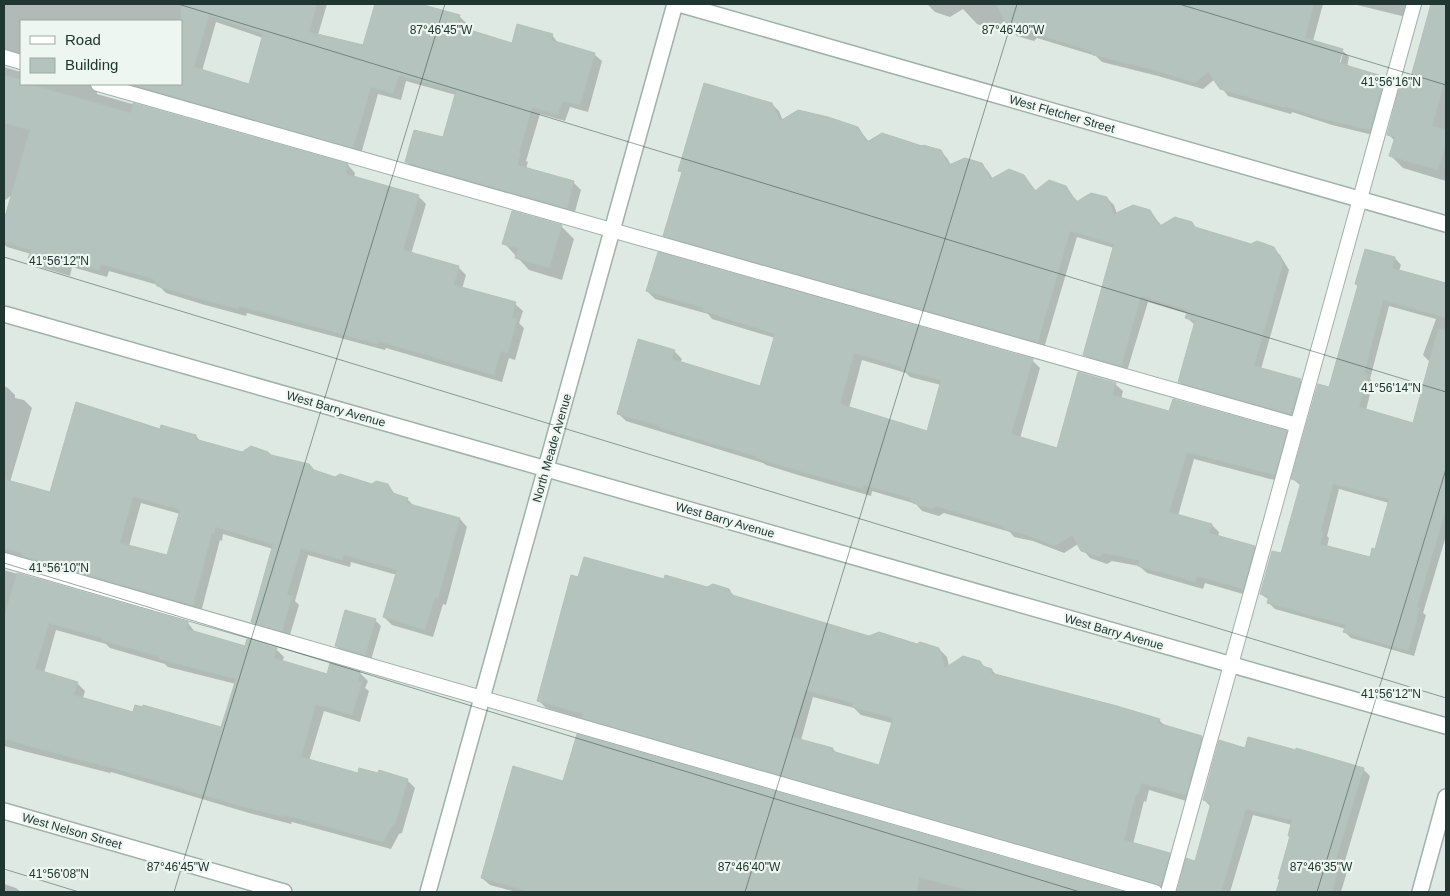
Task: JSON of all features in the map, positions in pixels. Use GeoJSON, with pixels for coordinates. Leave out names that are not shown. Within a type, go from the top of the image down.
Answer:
{"type":"FeatureCollection","features":[{"type":"Feature","properties":{"kind":"street","name":"West Fletcher Street"},"geometry":{"type":"LineString","coordinates":[[677,4],[1446,224]]}},
{"type":"Feature","properties":{"kind":"street","name":"North Meade Avenue"},"geometry":{"type":"LineString","coordinates":[[428,892],[612,230],[677,4]]}},
{"type":"Feature","properties":{"kind":"street","name":"West Barry Avenue"},"geometry":{"type":"LineString","coordinates":[[4,314],[1446,726]]}},
{"type":"Feature","properties":{"kind":"street"},"geometry":{"type":"LineString","coordinates":[[1420,892],[1446,798]]}},
{"type":"Feature","properties":{"kind":"street","name":"West Nelson Street"},"geometry":{"type":"LineString","coordinates":[[4,811],[284,892]]}},
{"type":"Feature","properties":{"kind":"lane"},"geometry":{"type":"LineString","coordinates":[[1168,892],[1414,4]]}},
{"type":"Feature","properties":{"kind":"lane"},"geometry":{"type":"LineString","coordinates":[[4,57],[20,62]]}},
{"type":"Feature","properties":{"kind":"lane"},"geometry":{"type":"LineString","coordinates":[[102,85],[1297,426]]}},
{"type":"Feature","properties":{"kind":"lane"},"geometry":{"type":"LineString","coordinates":[[4,560],[1155,892]]}},
{"type":"Feature","properties":{"kind":"building"},"geometry":{"type":"Polygon","coordinates":[[[181,4],[317,4],[309,32],[363,45],[375,4],[420,4],[460,15],[457,26],[512,43],[517,24],[553,34],[551,40],[595,53],[580,105],[562,101],[558,115],[532,107],[519,153],[521,153],[517,165],[574,181],[567,208],[405,162],[414,130],[443,137],[456,91],[399,75],[393,94],[371,87],[353,148],[138,86],[182,85],[181,4]],[[209,15],[194,67],[249,84],[263,34],[209,15]]]}},
{"type":"Feature","properties":{"kind":"building"},"geometry":{"type":"Polygon","coordinates":[[[996,4],[1314,4],[1305,38],[1343,49],[1339,63],[1385,77],[1370,130],[1324,119],[1285,106],[1285,108],[1220,89],[1208,72],[1195,83],[1150,69],[1093,55],[1091,51],[1030,32],[1026,35],[1009,29],[996,4]]]}},
{"type":"Feature","properties":{"kind":"building"},"geometry":{"type":"Polygon","coordinates":[[[1431,4],[1446,4],[1446,76],[1432,126],[1446,130],[1446,142],[1438,170],[1389,156],[1395,137],[1387,135],[1401,82],[1409,84],[1431,4]]]}},
{"type":"Feature","properties":{"kind":"building"},"geometry":{"type":"Polygon","coordinates":[[[4,75],[20,80],[20,85],[36,85],[131,113],[133,103],[348,164],[346,174],[419,195],[403,250],[459,266],[454,285],[516,302],[512,318],[517,319],[508,353],[501,351],[494,375],[378,341],[378,344],[239,306],[238,309],[197,298],[157,286],[153,279],[101,264],[99,270],[65,260],[62,269],[28,259],[31,250],[4,242],[4,220],[30,130],[4,123],[4,75]]]}},
{"type":"Feature","properties":{"kind":"building"},"geometry":{"type":"Polygon","coordinates":[[[704,83],[772,103],[780,121],[798,110],[828,117],[858,127],[867,142],[882,133],[941,150],[949,165],[965,158],[982,163],[991,179],[1009,169],[1024,175],[1035,191],[1049,180],[1066,186],[1076,202],[1091,193],[1107,197],[1114,214],[1133,205],[1150,210],[1160,226],[1175,217],[1192,222],[1195,227],[1251,244],[1257,241],[1274,247],[1283,263],[1254,366],[1301,379],[1291,414],[1178,382],[1195,321],[1185,318],[1188,310],[1141,296],[1121,366],[1083,355],[1114,244],[1070,231],[1038,342],[663,236],[682,172],[678,171],[704,83]]]}},
{"type":"Feature","properties":{"kind":"building"},"geometry":{"type":"Polygon","coordinates":[[[512,211],[562,225],[549,268],[515,258],[518,248],[502,244],[512,211]]]}},
{"type":"Feature","properties":{"kind":"building"},"geometry":{"type":"Polygon","coordinates":[[[1365,249],[1395,257],[1392,268],[1446,283],[1446,318],[1383,300],[1364,374],[1368,375],[1359,407],[1413,423],[1438,329],[1446,330],[1446,509],[1417,607],[1420,608],[1408,651],[1343,632],[1346,625],[1267,603],[1269,597],[1260,594],[1272,551],[1281,553],[1301,482],[1291,479],[1318,384],[1329,387],[1358,285],[1355,284],[1365,249]],[[1333,484],[1321,530],[1324,531],[1320,544],[1370,557],[1372,548],[1375,549],[1389,499],[1333,484]]]}},
{"type":"Feature","properties":{"kind":"building"},"geometry":{"type":"Polygon","coordinates":[[[658,252],[1033,359],[1011,434],[1057,448],[1078,372],[1116,383],[1112,395],[1169,411],[1173,399],[1287,431],[1275,475],[1187,452],[1169,512],[1212,524],[1209,533],[1255,546],[1243,589],[1197,576],[1195,582],[1138,566],[1139,560],[1104,553],[1099,557],[1081,551],[1072,535],[1055,546],[1005,529],[1003,526],[936,506],[931,509],[913,503],[910,498],[864,485],[863,489],[789,468],[617,414],[638,339],[675,350],[672,359],[760,386],[775,334],[703,311],[704,308],[646,291],[658,252]],[[854,353],[840,404],[927,431],[941,380],[901,370],[902,367],[854,353]]]}},
{"type":"Feature","properties":{"kind":"building"},"geometry":{"type":"Polygon","coordinates":[[[76,402],[160,429],[161,425],[196,435],[195,439],[242,452],[251,446],[268,452],[271,455],[309,464],[314,470],[335,477],[340,474],[372,484],[376,481],[388,484],[393,493],[408,498],[406,503],[460,518],[438,598],[435,597],[425,630],[383,617],[397,570],[344,555],[342,560],[301,548],[287,595],[292,596],[282,631],[251,622],[273,544],[216,527],[214,534],[212,533],[193,605],[22,556],[22,553],[4,548],[4,479],[50,492],[76,402]],[[133,496],[120,543],[167,555],[180,510],[133,496]]]}},
{"type":"Feature","properties":{"kind":"building"},"geometry":{"type":"Polygon","coordinates":[[[584,557],[664,579],[665,575],[707,587],[713,584],[729,589],[732,595],[869,636],[879,632],[917,644],[920,642],[939,648],[945,668],[963,656],[980,661],[983,666],[992,669],[991,673],[1117,706],[1160,719],[1158,723],[1202,736],[1186,795],[1141,783],[1138,795],[1136,794],[1124,840],[1170,853],[1161,886],[582,718],[583,714],[537,701],[571,575],[578,577],[584,557]],[[805,690],[792,737],[833,748],[832,751],[879,765],[893,718],[852,707],[853,703],[805,690]]]}},
{"type":"Feature","properties":{"kind":"building"},"geometry":{"type":"Polygon","coordinates":[[[17,573],[188,622],[187,629],[245,646],[247,639],[277,648],[274,658],[327,674],[330,663],[360,672],[358,681],[362,682],[352,715],[316,704],[301,757],[358,773],[359,768],[378,773],[379,770],[408,779],[395,825],[391,827],[383,842],[284,815],[284,817],[240,806],[103,765],[4,739],[4,617],[17,573]],[[49,623],[35,669],[78,682],[74,695],[133,712],[135,705],[143,707],[143,705],[221,727],[236,679],[159,659],[160,657],[101,640],[102,638],[49,623]]]}},
{"type":"Feature","properties":{"kind":"building"},"geometry":{"type":"Polygon","coordinates":[[[345,610],[376,619],[365,655],[335,646],[345,610]]]}},
{"type":"Feature","properties":{"kind":"building"},"geometry":{"type":"Polygon","coordinates":[[[577,734],[1124,892],[974,892],[919,877],[917,892],[531,892],[481,878],[513,766],[563,781],[577,734]]]}},
{"type":"Feature","properties":{"kind":"building"},"geometry":{"type":"Polygon","coordinates":[[[1248,737],[1296,750],[1296,748],[1364,768],[1336,859],[1341,860],[1332,892],[1276,892],[1290,836],[1288,836],[1292,820],[1246,809],[1221,892],[1177,892],[1186,858],[1195,861],[1211,803],[1203,800],[1219,740],[1245,748],[1248,737]]]}}]}
